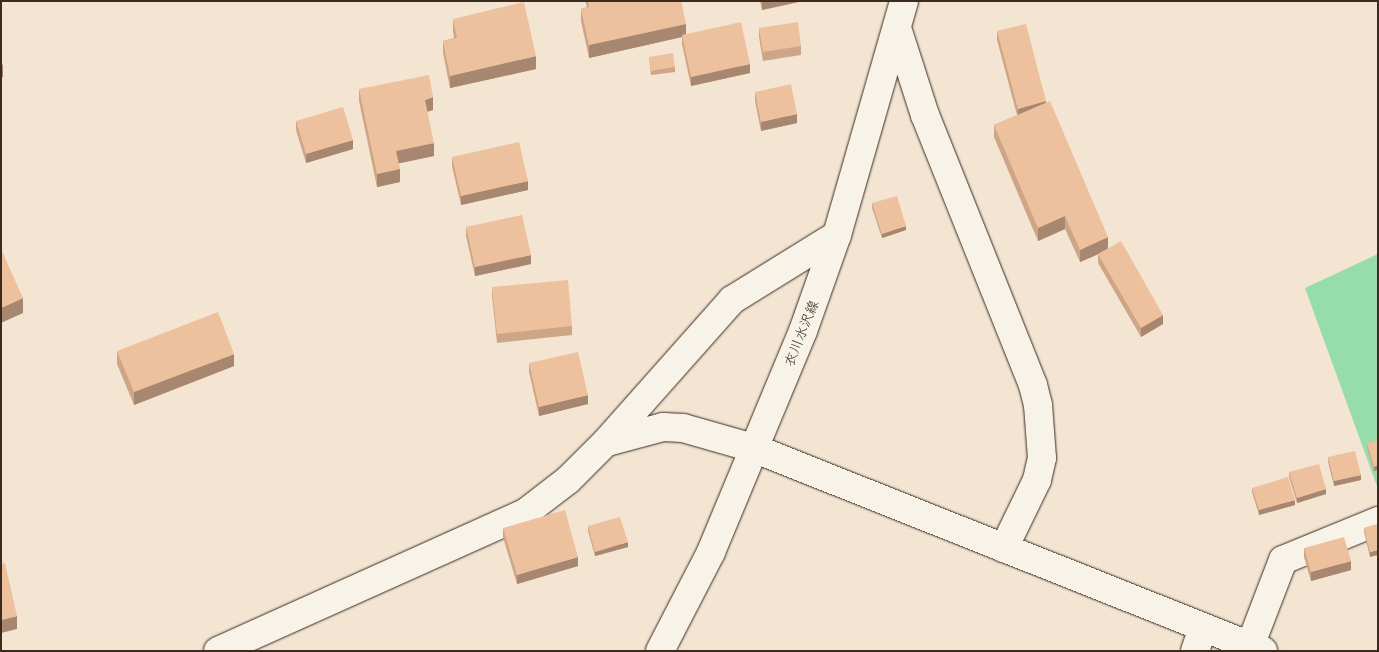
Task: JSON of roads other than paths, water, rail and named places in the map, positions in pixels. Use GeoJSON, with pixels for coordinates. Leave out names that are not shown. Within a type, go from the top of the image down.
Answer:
{"type":"FeatureCollection","features":[{"type":"Feature","properties":{"kind":"street","name":"衣川水沢線"},"geometry":{"type":"LineString","coordinates":[[660,651],[710,552],[752,448],[804,331],[837,235],[898,31],[904,1]]}},
{"type":"Feature","properties":{"kind":"street"},"geometry":{"type":"LineString","coordinates":[[898,31],[925,114],[1033,385],[1038,405],[1042,458],[1037,480],[1004,548]]}},
{"type":"Feature","properties":{"kind":"street"},"geometry":{"type":"LineString","coordinates":[[218,651],[525,513],[568,480],[606,442],[732,300],[837,235]]}},
{"type":"Feature","properties":{"kind":"street"},"geometry":{"type":"LineString","coordinates":[[606,442],[663,427],[684,428],[752,448],[1004,548],[1199,639],[1256,648],[1283,560],[1378,521]]}}]}
